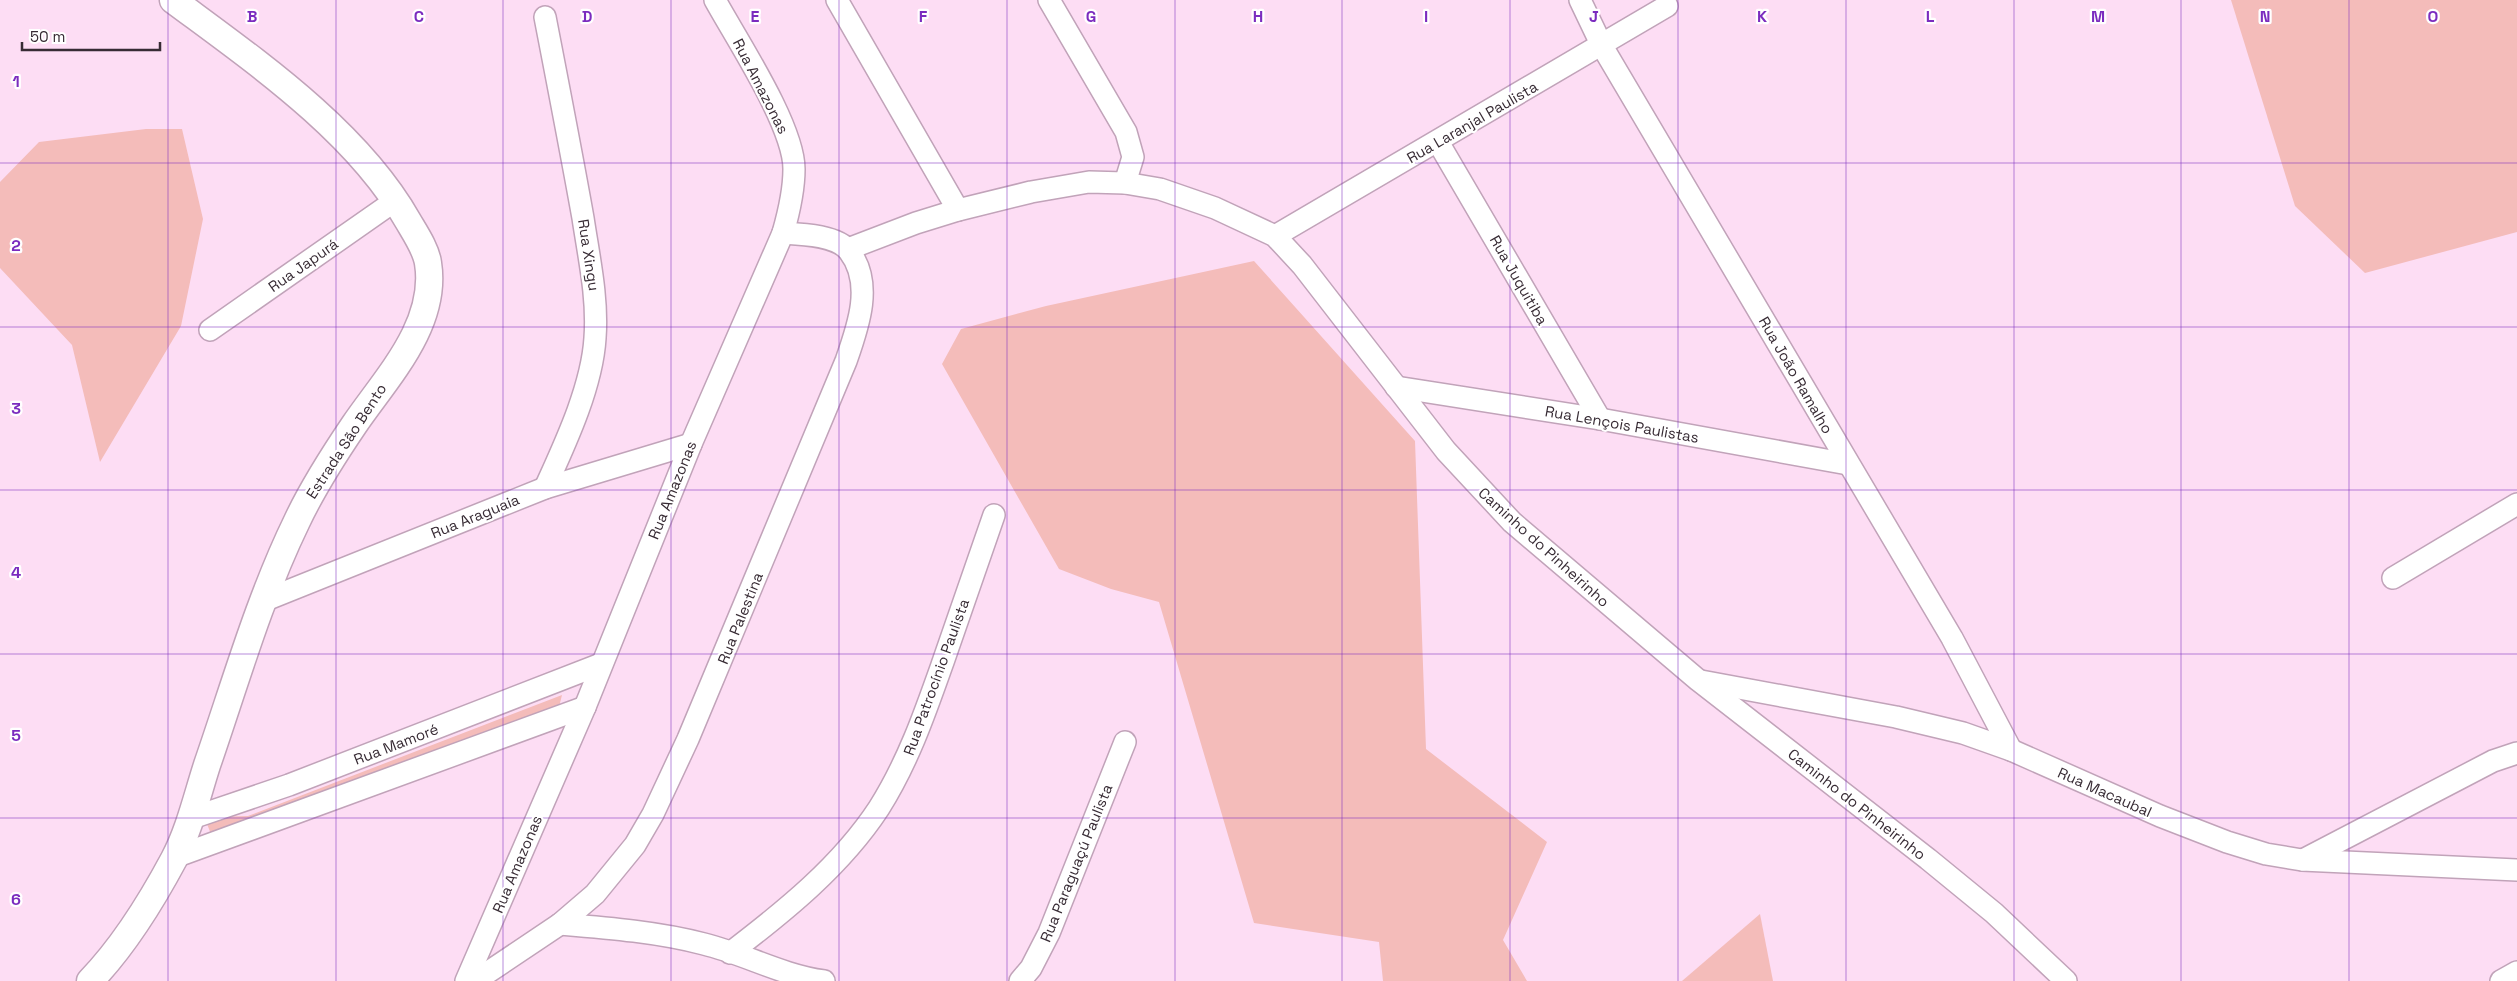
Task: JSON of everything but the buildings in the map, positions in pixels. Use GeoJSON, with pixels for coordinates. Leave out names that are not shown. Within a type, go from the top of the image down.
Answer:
{"type":"FeatureCollection","features":[{"type":"Feature","properties":{"kind":"street","name":"Estrada São Bento"},"geometry":{"type":"LineString","coordinates":[[90,981],[132,929],[175,857],[263,601],[292,530],[330,460],[405,354],[420,322],[430,289],[428,261],[396,200],[336,132],[287,87],[173,0]]}},
{"type":"Feature","properties":{"kind":"street","name":"Rua Amazonas"},"geometry":{"type":"LineString","coordinates":[[466,981],[585,708],[601,664],[691,444],[783,233],[792,199],[794,168],[790,144],[779,117],[716,0]]}},
{"type":"Feature","properties":{"kind":"street"},"geometry":{"type":"LineString","coordinates":[[837,0],[958,210]]}},
{"type":"Feature","properties":{"kind":"street"},"geometry":{"type":"LineString","coordinates":[[1049,0],[1126,132],[1133,156],[1125,183]]}},
{"type":"Feature","properties":{"kind":"street","name":"Rua João Ramalho"},"geometry":{"type":"LineString","coordinates":[[1580,0],[1602,46],[1952,638],[2011,750]]}},
{"type":"Feature","properties":{"kind":"street","name":"Rua Laranjal Paulista"},"geometry":{"type":"LineString","coordinates":[[1275,236],[1602,46],[1667,6]]}},
{"type":"Feature","properties":{"kind":"street","name":"Rua Xingu"},"geometry":{"type":"LineString","coordinates":[[545,17],[576,180],[596,302],[595,340],[587,378],[572,425],[545,488]]}},
{"type":"Feature","properties":{"kind":"street","name":"Rua Juquitiba"},"geometry":{"type":"LineString","coordinates":[[1438,142],[1600,419]]}},
{"type":"Feature","properties":{"kind":"street","name":"Caminho do Pinheirinho"},"geometry":{"type":"LineString","coordinates":[[848,250],[916,223],[958,210],[1030,192],[1089,182],[1125,183],[1160,189],[1215,208],[1275,236],[1302,265],[1446,451],[1512,522],[1698,680],[1928,859],[1994,914],[2066,981]]}},
{"type":"Feature","properties":{"kind":"street","name":"Rua Japurá"},"geometry":{"type":"LineString","coordinates":[[210,330],[396,200]]}},
{"type":"Feature","properties":{"kind":"street"},"geometry":{"type":"LineString","coordinates":[[783,233],[815,235],[848,250]]}},
{"type":"Feature","properties":{"kind":"street","name":"Rua Palestina"},"geometry":{"type":"LineString","coordinates":[[474,981],[560,924],[595,894],[635,845],[657,806],[718,671],[846,361],[858,325],[862,299],[861,281],[848,250]]}},
{"type":"Feature","properties":{"kind":"street","name":"Rua Lençois Paulistas"},"geometry":{"type":"LineString","coordinates":[[1396,387],[1600,419],[1848,464]]}},
{"type":"Feature","properties":{"kind":"street","name":"Rua Araguaia"},"geometry":{"type":"LineString","coordinates":[[263,601],[545,488],[691,444]]}},
{"type":"Feature","properties":{"kind":"street"},"geometry":{"type":"LineString","coordinates":[[2393,578],[2517,504]]}},
{"type":"Feature","properties":{"kind":"street","name":"Rua Patrocínio Paulista"},"geometry":{"type":"LineString","coordinates":[[730,953],[817,881],[854,841],[878,809],[901,769],[921,724],[994,515]]}},
{"type":"Feature","properties":{"kind":"street","name":"Rua Mamoré"},"geometry":{"type":"LineString","coordinates":[[189,818],[299,782],[601,664]]}},
{"type":"Feature","properties":{"kind":"street","name":"Rua Macaubal"},"geometry":{"type":"LineString","coordinates":[[1698,680],[1896,717],[1963,733],[2011,750],[2099,790],[2227,842],[2266,854],[2302,860],[2517,870]]}},
{"type":"Feature","properties":{"kind":"street","name":"Rua Mamoré"},"geometry":{"type":"LineString","coordinates":[[175,857],[585,708]]}},
{"type":"Feature","properties":{"kind":"street","name":"Rua Paraguaçú Paulista"},"geometry":{"type":"LineString","coordinates":[[1020,981],[1031,968],[1049,933],[1126,742]]}},
{"type":"Feature","properties":{"kind":"street"},"geometry":{"type":"LineString","coordinates":[[2302,860],[2492,761],[2517,753]]}},
{"type":"Feature","properties":{"kind":"street"},"geometry":{"type":"LineString","coordinates":[[560,924],[704,944],[783,973],[824,981]]}},
{"type":"Feature","properties":{"kind":"street"},"geometry":{"type":"LineString","coordinates":[[2501,981],[2517,972]]}},
{"type":"Feature","properties":{"kind":"shaded area"},"geometry":{"type":"Polygon","coordinates":[[[2231,0],[2517,0],[2517,232],[2365,273],[2295,206],[2231,0]]]}},
{"type":"Feature","properties":{"kind":"shaded area"},"geometry":{"type":"Polygon","coordinates":[[[146,129],[182,129],[203,219],[181,326],[100,462],[72,345],[0,268],[0,182],[39,142],[146,129]]]}},
{"type":"Feature","properties":{"kind":"shaded area"},"geometry":{"type":"Polygon","coordinates":[[[1254,261],[1415,441],[1426,749],[1547,842],[1503,940],[1527,981],[1383,981],[1379,942],[1254,923],[1159,602],[1111,589],[1059,569],[942,364],[961,329],[1046,306],[1254,261]]]}},
{"type":"Feature","properties":{"kind":"shaded area"},"geometry":{"type":"Polygon","coordinates":[[[562,695],[559,707],[211,834],[207,824],[214,817],[248,816],[562,695]]]}},
{"type":"Feature","properties":{"kind":"shaded area"},"geometry":{"type":"Polygon","coordinates":[[[1760,914],[1773,981],[1682,981],[1760,914]]]}}]}
